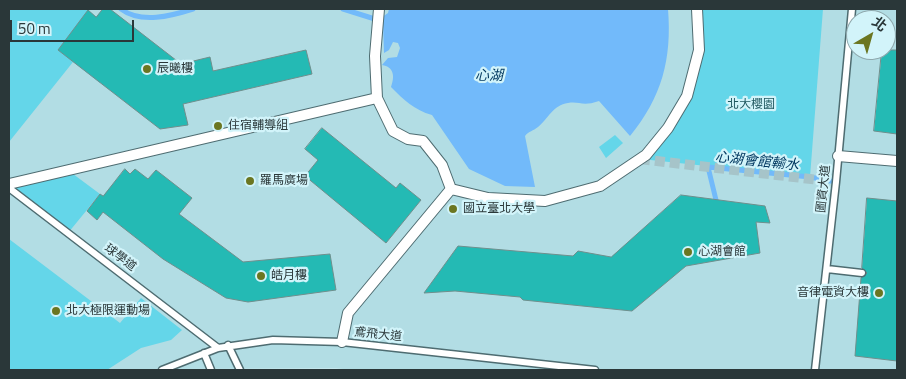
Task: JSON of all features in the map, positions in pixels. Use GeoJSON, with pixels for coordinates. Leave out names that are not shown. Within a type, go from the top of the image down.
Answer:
{"type":"FeatureCollection","features":[{"type":"Feature","properties":{"kind":"street"},"geometry":{"type":"LineString","coordinates":[[379,9],[375,56],[377,98],[393,130],[408,139],[423,141],[442,164],[451,189]]}},
{"type":"Feature","properties":{"kind":"street"},"geometry":{"type":"LineString","coordinates":[[451,189],[488,198],[545,202],[600,186],[646,155],[668,128],[687,96],[699,50],[698,9]]}},
{"type":"Feature","properties":{"kind":"street"},"geometry":{"type":"LineString","coordinates":[[9,184],[377,98]]}},
{"type":"Feature","properties":{"kind":"street"},"geometry":{"type":"LineString","coordinates":[[838,156],[897,162]]}},
{"type":"Feature","properties":{"kind":"street"},"geometry":{"type":"LineString","coordinates":[[342,342],[348,313],[451,189]]}},
{"type":"Feature","properties":{"kind":"lane","name":"圖資大道"},"geometry":{"type":"LineString","coordinates":[[815,370],[852,9]]}},
{"type":"Feature","properties":{"kind":"lane","name":"球學道"},"geometry":{"type":"LineString","coordinates":[[9,188],[218,348]]}},
{"type":"Feature","properties":{"kind":"lane"},"geometry":{"type":"LineString","coordinates":[[826,270],[862,273]]}},
{"type":"Feature","properties":{"kind":"lane","name":"鳶飛大道"},"geometry":{"type":"LineString","coordinates":[[162,370],[228,345],[274,340],[342,342],[595,370]]}},
{"type":"Feature","properties":{"kind":"lane"},"geometry":{"type":"LineString","coordinates":[[228,345],[240,370]]}},
{"type":"Feature","properties":{"kind":"lane"},"geometry":{"type":"LineString","coordinates":[[204,353],[211,370]]}},
{"type":"Feature","properties":{"kind":"shaded area","name":"國立臺北大學"},"geometry":{"type":"Polygon","coordinates":[[[9,9],[897,9],[897,370],[350,370],[336,368],[9,370],[9,9]]]}},
{"type":"Feature","properties":{"kind":"green space"},"geometry":{"type":"Polygon","coordinates":[[[9,9],[86,9],[96,17],[103,9],[110,9],[140,32],[100,83],[73,62],[9,142],[9,9]]]}},
{"type":"Feature","properties":{"kind":"green space","name":"北大櫻園"},"geometry":{"type":"Polygon","coordinates":[[[697,9],[823,9],[810,177],[641,159],[687,96],[699,50],[697,9]]]}},
{"type":"Feature","properties":{"kind":"green space"},"geometry":{"type":"Polygon","coordinates":[[[615,135],[623,143],[606,158],[599,147],[615,135]]]}},
{"type":"Feature","properties":{"kind":"green space"},"geometry":{"type":"Polygon","coordinates":[[[69,171],[100,194],[68,233],[9,188],[69,171]]]}},
{"type":"Feature","properties":{"kind":"green space","name":"北大極限運動場"},"geometry":{"type":"Polygon","coordinates":[[[9,239],[120,323],[141,298],[182,330],[171,340],[141,348],[107,370],[9,370],[9,239]]]}},
{"type":"Feature","properties":{"kind":"water","name":"心湖"},"geometry":{"type":"Polygon","coordinates":[[[389,9],[668,9],[669,27],[666,61],[657,92],[650,107],[630,136],[599,101],[589,104],[572,103],[558,106],[538,127],[525,136],[535,187],[505,186],[469,169],[432,115],[415,107],[391,87],[393,79],[391,70],[382,65],[388,58],[397,57],[400,48],[398,43],[393,42],[389,50],[384,53],[383,23],[378,20],[388,13],[389,9]]]}},
{"type":"Feature","properties":{"kind":"building","name":"辰曦樓"},"geometry":{"type":"Polygon","coordinates":[[[103,9],[110,9],[181,64],[210,57],[213,71],[306,50],[312,74],[183,104],[188,125],[160,129],[58,50],[88,10],[96,17],[103,9]]]}},
{"type":"Feature","properties":{"kind":"building"},"geometry":{"type":"Polygon","coordinates":[[[897,50],[897,134],[874,131],[881,60],[896,60],[897,50]]]}},
{"type":"Feature","properties":{"kind":"building"},"geometry":{"type":"Polygon","coordinates":[[[322,128],[396,188],[400,183],[421,200],[386,243],[305,176],[318,160],[305,149],[322,128]]]}},
{"type":"Feature","properties":{"kind":"building"},"geometry":{"type":"Polygon","coordinates":[[[125,169],[130,174],[135,169],[148,179],[156,170],[192,198],[179,214],[243,262],[330,254],[336,290],[248,302],[226,298],[163,259],[103,212],[97,220],[87,211],[100,194],[103,196],[125,169]]]}},
{"type":"Feature","properties":{"kind":"building","name":"心湖會館"},"geometry":{"type":"Polygon","coordinates":[[[681,195],[765,206],[770,223],[756,222],[760,253],[686,266],[632,311],[455,291],[424,293],[458,246],[573,256],[578,251],[611,257],[681,195]]]}},
{"type":"Feature","properties":{"kind":"building","name":"音律電資大樓"},"geometry":{"type":"Polygon","coordinates":[[[867,198],[897,201],[897,361],[855,356],[861,278],[867,273],[862,268],[867,198]]]}},
{"type":"Feature","properties":{"kind":"waterway"},"geometry":{"type":"LineString","coordinates":[[121,9],[129,14],[147,17],[166,16],[193,9]]}},
{"type":"Feature","properties":{"kind":"waterway"},"geometry":{"type":"LineString","coordinates":[[343,9],[378,20]]}},
{"type":"Feature","properties":{"kind":"waterway","name":"心湖會館輸水"},"geometry":{"type":"LineString","coordinates":[[716,200],[708,167],[810,177],[836,182]]}},
{"type":"Feature","properties":{"kind":"tunnel"},"geometry":{"type":"LineString","coordinates":[[640,159],[836,182]]}},
{"type":"Feature","properties":{"kind":"place","name":"辰曦樓"},"geometry":{"type":"Point","coordinates":[147,69]}},
{"type":"Feature","properties":{"kind":"place","name":"住宿輔導組"},"geometry":{"type":"Point","coordinates":[218,126]}},
{"type":"Feature","properties":{"kind":"place","name":"羅馬廣場"},"geometry":{"type":"Point","coordinates":[250,181]}},
{"type":"Feature","properties":{"kind":"place","name":"國立臺北大學"},"geometry":{"type":"Point","coordinates":[453,209]}},
{"type":"Feature","properties":{"kind":"place","name":"心湖會館"},"geometry":{"type":"Point","coordinates":[688,252]}},
{"type":"Feature","properties":{"kind":"place","name":"皓月樓"},"geometry":{"type":"Point","coordinates":[261,276]}},
{"type":"Feature","properties":{"kind":"place","name":"音律電資大樓"},"geometry":{"type":"Point","coordinates":[879,293]}},
{"type":"Feature","properties":{"kind":"place","name":"北大極限運動場"},"geometry":{"type":"Point","coordinates":[56,311]}}]}
